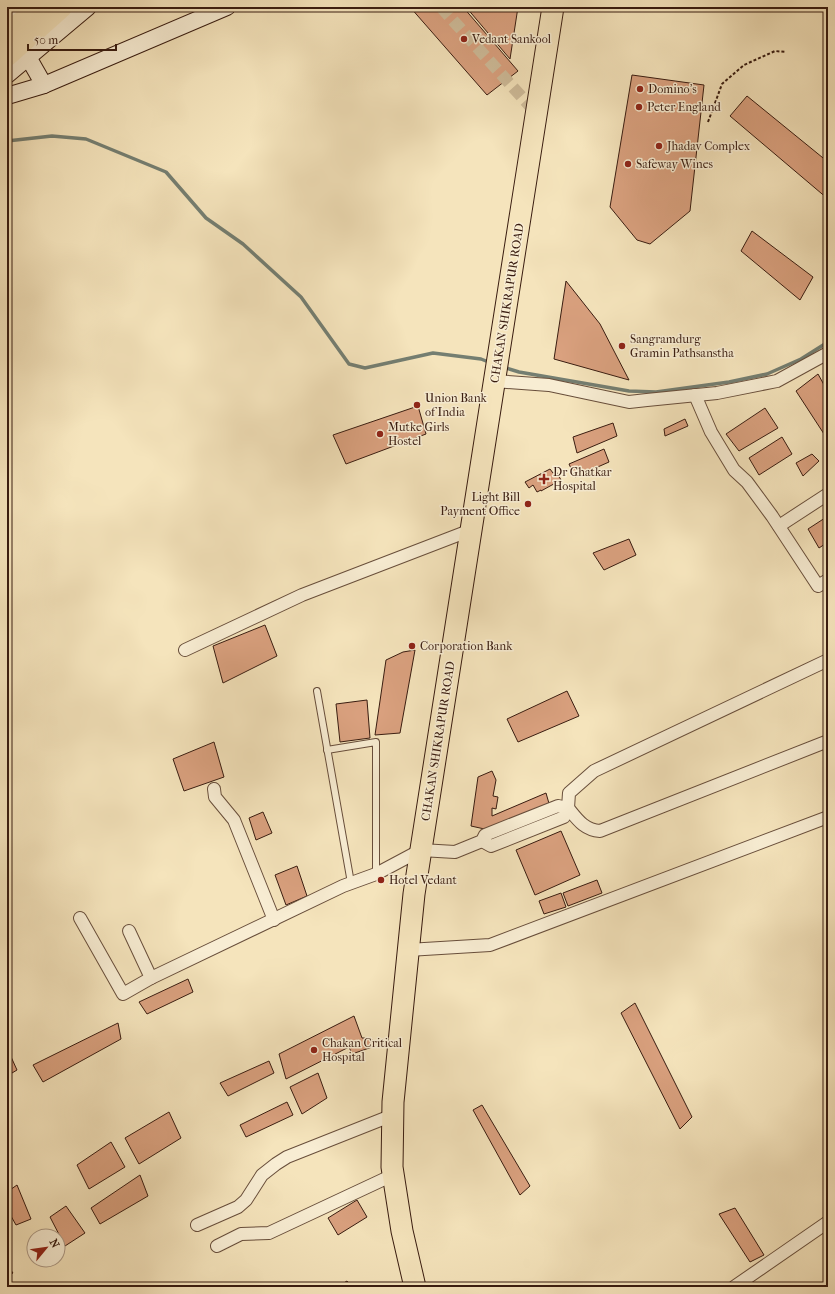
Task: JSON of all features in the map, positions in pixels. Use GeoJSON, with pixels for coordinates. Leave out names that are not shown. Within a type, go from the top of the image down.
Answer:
{"type":"FeatureCollection","features":[{"type":"Feature","properties":{"kind":"highway"},"geometry":{"type":"LineString","coordinates":[[7,34],[40,7]]}},
{"type":"Feature","properties":{"kind":"highway"},"geometry":{"type":"LineString","coordinates":[[7,56],[62,7]]}},
{"type":"Feature","properties":{"kind":"highway","name":"CHAKAN SHIKRAPUR ROAD"},"geometry":{"type":"LineString","coordinates":[[415,1287],[402,1231],[393,1176],[392,1115],[408,950],[421,850],[553,7]]}},
{"type":"Feature","properties":{"kind":"main road"},"geometry":{"type":"LineString","coordinates":[[7,12],[13,7]]}},
{"type":"Feature","properties":{"kind":"main road"},"geometry":{"type":"LineString","coordinates":[[7,75],[88,7]]}},
{"type":"Feature","properties":{"kind":"main road"},"geometry":{"type":"LineString","coordinates":[[7,96],[44,85],[227,7]]}},
{"type":"Feature","properties":{"kind":"main road"},"geometry":{"type":"LineString","coordinates":[[28,58],[44,85]]}},
{"type":"Feature","properties":{"kind":"street"},"geometry":{"type":"LineString","coordinates":[[497,370],[549,385],[629,402],[695,395],[777,382],[828,353]]}},
{"type":"Feature","properties":{"kind":"street"},"geometry":{"type":"LineString","coordinates":[[695,395],[711,432],[734,470],[747,482],[779,526],[818,586],[828,580]]}},
{"type":"Feature","properties":{"kind":"street"},"geometry":{"type":"LineString","coordinates":[[779,526],[828,494]]}},
{"type":"Feature","properties":{"kind":"street"},"geometry":{"type":"LineString","coordinates":[[185,650],[302,595],[471,530]]}},
{"type":"Feature","properties":{"kind":"street"},"geometry":{"type":"LineString","coordinates":[[568,808],[569,793],[594,771],[826,662],[828,664]]}},
{"type":"Feature","properties":{"kind":"street"},"geometry":{"type":"LineString","coordinates":[[80,918],[123,994],[151,978],[351,883],[376,874],[421,850],[455,852],[482,841],[485,835],[558,806],[568,808],[581,824],[591,830],[600,831],[828,741]]}},
{"type":"Feature","properties":{"kind":"street"},"geometry":{"type":"LineString","coordinates":[[214,789],[215,797],[234,820],[274,920]]}},
{"type":"Feature","properties":{"kind":"street"},"geometry":{"type":"LineString","coordinates":[[408,950],[490,945],[828,817]]}},
{"type":"Feature","properties":{"kind":"street"},"geometry":{"type":"LineString","coordinates":[[129,931],[151,978]]}},
{"type":"Feature","properties":{"kind":"street"},"geometry":{"type":"LineString","coordinates":[[197,1225],[238,1207],[246,1200],[262,1175],[287,1157],[392,1115]]}},
{"type":"Feature","properties":{"kind":"street"},"geometry":{"type":"LineString","coordinates":[[217,1246],[241,1234],[269,1233],[393,1176]]}},
{"type":"Feature","properties":{"kind":"street"},"geometry":{"type":"LineString","coordinates":[[734,1287],[828,1222]]}},
{"type":"Feature","properties":{"kind":"lane"},"geometry":{"type":"LineString","coordinates":[[317,691],[351,883]]}},
{"type":"Feature","properties":{"kind":"lane"},"geometry":{"type":"LineString","coordinates":[[328,750],[376,742],[376,874]]}},
{"type":"Feature","properties":{"kind":"path"},"geometry":{"type":"LineString","coordinates":[[708,122],[722,84],[744,65],[775,51],[786,52]]}},
{"type":"Feature","properties":{"kind":"building","name":"Vedant Sankool"},"geometry":{"type":"Polygon","coordinates":[[[410,7],[463,7],[518,71],[487,95],[410,7]]]}},
{"type":"Feature","properties":{"kind":"building"},"geometry":{"type":"Polygon","coordinates":[[[466,7],[518,7],[510,59],[466,7]]]}},
{"type":"Feature","properties":{"kind":"building","name":"Jhadav Complex"},"geometry":{"type":"Polygon","coordinates":[[[632,75],[704,85],[690,211],[650,244],[637,240],[610,207],[632,75]]]}},
{"type":"Feature","properties":{"kind":"building"},"geometry":{"type":"Polygon","coordinates":[[[747,96],[828,162],[828,199],[730,116],[747,96]]]}},
{"type":"Feature","properties":{"kind":"building"},"geometry":{"type":"Polygon","coordinates":[[[752,231],[813,277],[800,300],[741,251],[752,231]]]}},
{"type":"Feature","properties":{"kind":"building"},"geometry":{"type":"Polygon","coordinates":[[[566,281],[600,324],[629,380],[554,359],[566,281]]]}},
{"type":"Feature","properties":{"kind":"building"},"geometry":{"type":"Polygon","coordinates":[[[818,374],[828,392],[828,431],[824,434],[796,391],[818,374]]]}},
{"type":"Feature","properties":{"kind":"building","name":"Mutke Girls Hostel"},"geometry":{"type":"Polygon","coordinates":[[[418,406],[426,434],[346,464],[333,435],[418,406]]]}},
{"type":"Feature","properties":{"kind":"building"},"geometry":{"type":"Polygon","coordinates":[[[765,408],[778,428],[739,451],[726,434],[765,408]]]}},
{"type":"Feature","properties":{"kind":"building"},"geometry":{"type":"Polygon","coordinates":[[[685,419],[688,426],[665,436],[664,429],[685,419]]]}},
{"type":"Feature","properties":{"kind":"building"},"geometry":{"type":"Polygon","coordinates":[[[613,423],[617,436],[577,453],[573,437],[613,423]]]}},
{"type":"Feature","properties":{"kind":"building"},"geometry":{"type":"Polygon","coordinates":[[[782,437],[792,454],[759,475],[749,458],[782,437]]]}},
{"type":"Feature","properties":{"kind":"building"},"geometry":{"type":"Polygon","coordinates":[[[604,449],[609,462],[575,477],[569,464],[604,449]]]}},
{"type":"Feature","properties":{"kind":"building"},"geometry":{"type":"Polygon","coordinates":[[[812,454],[819,461],[803,476],[796,463],[812,454]]]}},
{"type":"Feature","properties":{"kind":"building"},"geometry":{"type":"Polygon","coordinates":[[[550,469],[553,473],[556,471],[561,480],[537,492],[533,485],[529,488],[525,482],[550,469]]]}},
{"type":"Feature","properties":{"kind":"building"},"geometry":{"type":"Polygon","coordinates":[[[828,516],[828,542],[819,548],[808,529],[828,516]]]}},
{"type":"Feature","properties":{"kind":"building"},"geometry":{"type":"Polygon","coordinates":[[[629,539],[636,555],[604,570],[593,553],[629,539]]]}},
{"type":"Feature","properties":{"kind":"building"},"geometry":{"type":"Polygon","coordinates":[[[265,625],[277,656],[223,683],[213,646],[265,625]]]}},
{"type":"Feature","properties":{"kind":"building"},"geometry":{"type":"Polygon","coordinates":[[[415,650],[400,733],[375,735],[386,660],[403,652],[415,650]]]}},
{"type":"Feature","properties":{"kind":"building"},"geometry":{"type":"Polygon","coordinates":[[[567,691],[579,716],[518,742],[507,719],[567,691]]]}},
{"type":"Feature","properties":{"kind":"building"},"geometry":{"type":"Polygon","coordinates":[[[367,700],[370,738],[340,742],[336,704],[367,700]]]}},
{"type":"Feature","properties":{"kind":"building"},"geometry":{"type":"Polygon","coordinates":[[[214,742],[224,777],[184,791],[173,759],[214,742]]]}},
{"type":"Feature","properties":{"kind":"building"},"geometry":{"type":"Polygon","coordinates":[[[492,771],[496,780],[493,796],[498,797],[496,809],[492,808],[492,816],[546,793],[550,807],[489,827],[489,830],[471,826],[478,777],[492,771]]]}},
{"type":"Feature","properties":{"kind":"building"},"geometry":{"type":"Polygon","coordinates":[[[263,812],[272,833],[256,840],[249,818],[263,812]]]}},
{"type":"Feature","properties":{"kind":"building"},"geometry":{"type":"Polygon","coordinates":[[[561,831],[580,875],[535,895],[516,850],[561,831]]]}},
{"type":"Feature","properties":{"kind":"building"},"geometry":{"type":"Polygon","coordinates":[[[297,866],[307,896],[286,905],[275,875],[297,866]]]}},
{"type":"Feature","properties":{"kind":"building"},"geometry":{"type":"Polygon","coordinates":[[[597,880],[602,893],[568,906],[563,893],[597,880]]]}},
{"type":"Feature","properties":{"kind":"building"},"geometry":{"type":"Polygon","coordinates":[[[561,893],[566,907],[544,914],[539,901],[561,893]]]}},
{"type":"Feature","properties":{"kind":"building"},"geometry":{"type":"Polygon","coordinates":[[[188,979],[193,992],[147,1014],[139,1002],[188,979]]]}},
{"type":"Feature","properties":{"kind":"building"},"geometry":{"type":"Polygon","coordinates":[[[635,1003],[692,1117],[680,1129],[621,1013],[635,1003]]]}},
{"type":"Feature","properties":{"kind":"building","name":"Chakan Critical Hospital"},"geometry":{"type":"Polygon","coordinates":[[[354,1016],[362,1038],[371,1038],[375,1046],[352,1054],[349,1047],[286,1079],[279,1054],[354,1016]]]}},
{"type":"Feature","properties":{"kind":"building"},"geometry":{"type":"Polygon","coordinates":[[[118,1023],[121,1039],[43,1082],[33,1065],[118,1023]]]}},
{"type":"Feature","properties":{"kind":"building"},"geometry":{"type":"Polygon","coordinates":[[[7,1048],[17,1070],[7,1076],[7,1048]]]}},
{"type":"Feature","properties":{"kind":"building"},"geometry":{"type":"Polygon","coordinates":[[[269,1061],[274,1073],[228,1096],[220,1083],[269,1061]]]}},
{"type":"Feature","properties":{"kind":"building"},"geometry":{"type":"Polygon","coordinates":[[[318,1073],[327,1098],[302,1114],[290,1087],[318,1073]]]}},
{"type":"Feature","properties":{"kind":"building"},"geometry":{"type":"Polygon","coordinates":[[[287,1102],[293,1115],[246,1137],[240,1125],[287,1102]]]}},
{"type":"Feature","properties":{"kind":"building"},"geometry":{"type":"Polygon","coordinates":[[[482,1105],[530,1186],[520,1195],[473,1110],[482,1105]]]}},
{"type":"Feature","properties":{"kind":"building"},"geometry":{"type":"Polygon","coordinates":[[[169,1112],[181,1138],[139,1164],[125,1138],[169,1112]]]}},
{"type":"Feature","properties":{"kind":"building"},"geometry":{"type":"Polygon","coordinates":[[[111,1142],[125,1167],[89,1189],[77,1165],[111,1142]]]}},
{"type":"Feature","properties":{"kind":"building"},"geometry":{"type":"Polygon","coordinates":[[[140,1175],[148,1196],[100,1224],[91,1208],[140,1175]]]}},
{"type":"Feature","properties":{"kind":"building"},"geometry":{"type":"Polygon","coordinates":[[[17,1185],[31,1219],[16,1225],[7,1209],[7,1192],[17,1185]]]}},
{"type":"Feature","properties":{"kind":"building"},"geometry":{"type":"Polygon","coordinates":[[[357,1200],[367,1217],[338,1235],[328,1218],[357,1200]]]}},
{"type":"Feature","properties":{"kind":"building"},"geometry":{"type":"Polygon","coordinates":[[[66,1206],[85,1233],[66,1245],[66,1228],[56,1228],[50,1217],[66,1206]]]}},
{"type":"Feature","properties":{"kind":"building"},"geometry":{"type":"Polygon","coordinates":[[[735,1208],[764,1255],[750,1262],[719,1214],[735,1208]]]}},
{"type":"Feature","properties":{"kind":"building"},"geometry":{"type":"Polygon","coordinates":[[[7,1265],[13,1273],[7,1276],[7,1265]]]}},
{"type":"Feature","properties":{"kind":"building"},"geometry":{"type":"Polygon","coordinates":[[[347,1281],[352,1287],[337,1287],[347,1281]]]}},
{"type":"Feature","properties":{"kind":"waterway"},"geometry":{"type":"LineString","coordinates":[[7,141],[52,136],[86,139],[166,172],[206,218],[243,244],[301,297],[349,364],[365,368],[433,353],[481,359],[491,363]]}},
{"type":"Feature","properties":{"kind":"waterway"},"geometry":{"type":"LineString","coordinates":[[503,367],[519,372],[629,391],[656,392],[729,382],[767,374],[801,359],[828,342]]}},
{"type":"Feature","properties":{"kind":"tunnel"},"geometry":{"type":"LineString","coordinates":[[441,7],[537,114]]}},
{"type":"Feature","properties":{"kind":"place","name":"Vedant Sankool"},"geometry":{"type":"Point","coordinates":[464,39]}},
{"type":"Feature","properties":{"kind":"place","name":"Domino's"},"geometry":{"type":"Point","coordinates":[640,89]}},
{"type":"Feature","properties":{"kind":"place","name":"Peter England"},"geometry":{"type":"Point","coordinates":[639,107]}},
{"type":"Feature","properties":{"kind":"place","name":"Jhadav Complex"},"geometry":{"type":"Point","coordinates":[659,146]}},
{"type":"Feature","properties":{"kind":"place","name":"Safeway Wines"},"geometry":{"type":"Point","coordinates":[628,164]}},
{"type":"Feature","properties":{"kind":"place","name":"Sangramdurg Gramin Pathsanstha"},"geometry":{"type":"Point","coordinates":[622,346]}},
{"type":"Feature","properties":{"kind":"place","name":"Union Bank of India"},"geometry":{"type":"Point","coordinates":[417,405]}},
{"type":"Feature","properties":{"kind":"place","name":"Mutke Girls Hostel"},"geometry":{"type":"Point","coordinates":[380,434]}},
{"type":"Feature","properties":{"kind":"place","name":"Dr Ghatkar Hospital"},"geometry":{"type":"Point","coordinates":[544,479]}},
{"type":"Feature","properties":{"kind":"place","name":"Light Bill Payment Office"},"geometry":{"type":"Point","coordinates":[528,504]}},
{"type":"Feature","properties":{"kind":"place","name":"Corporation Bank"},"geometry":{"type":"Point","coordinates":[412,646]}},
{"type":"Feature","properties":{"kind":"place","name":"Hotel Vedant"},"geometry":{"type":"Point","coordinates":[381,880]}},
{"type":"Feature","properties":{"kind":"place","name":"Chakan Critical Hospital"},"geometry":{"type":"Point","coordinates":[314,1050]}}]}
